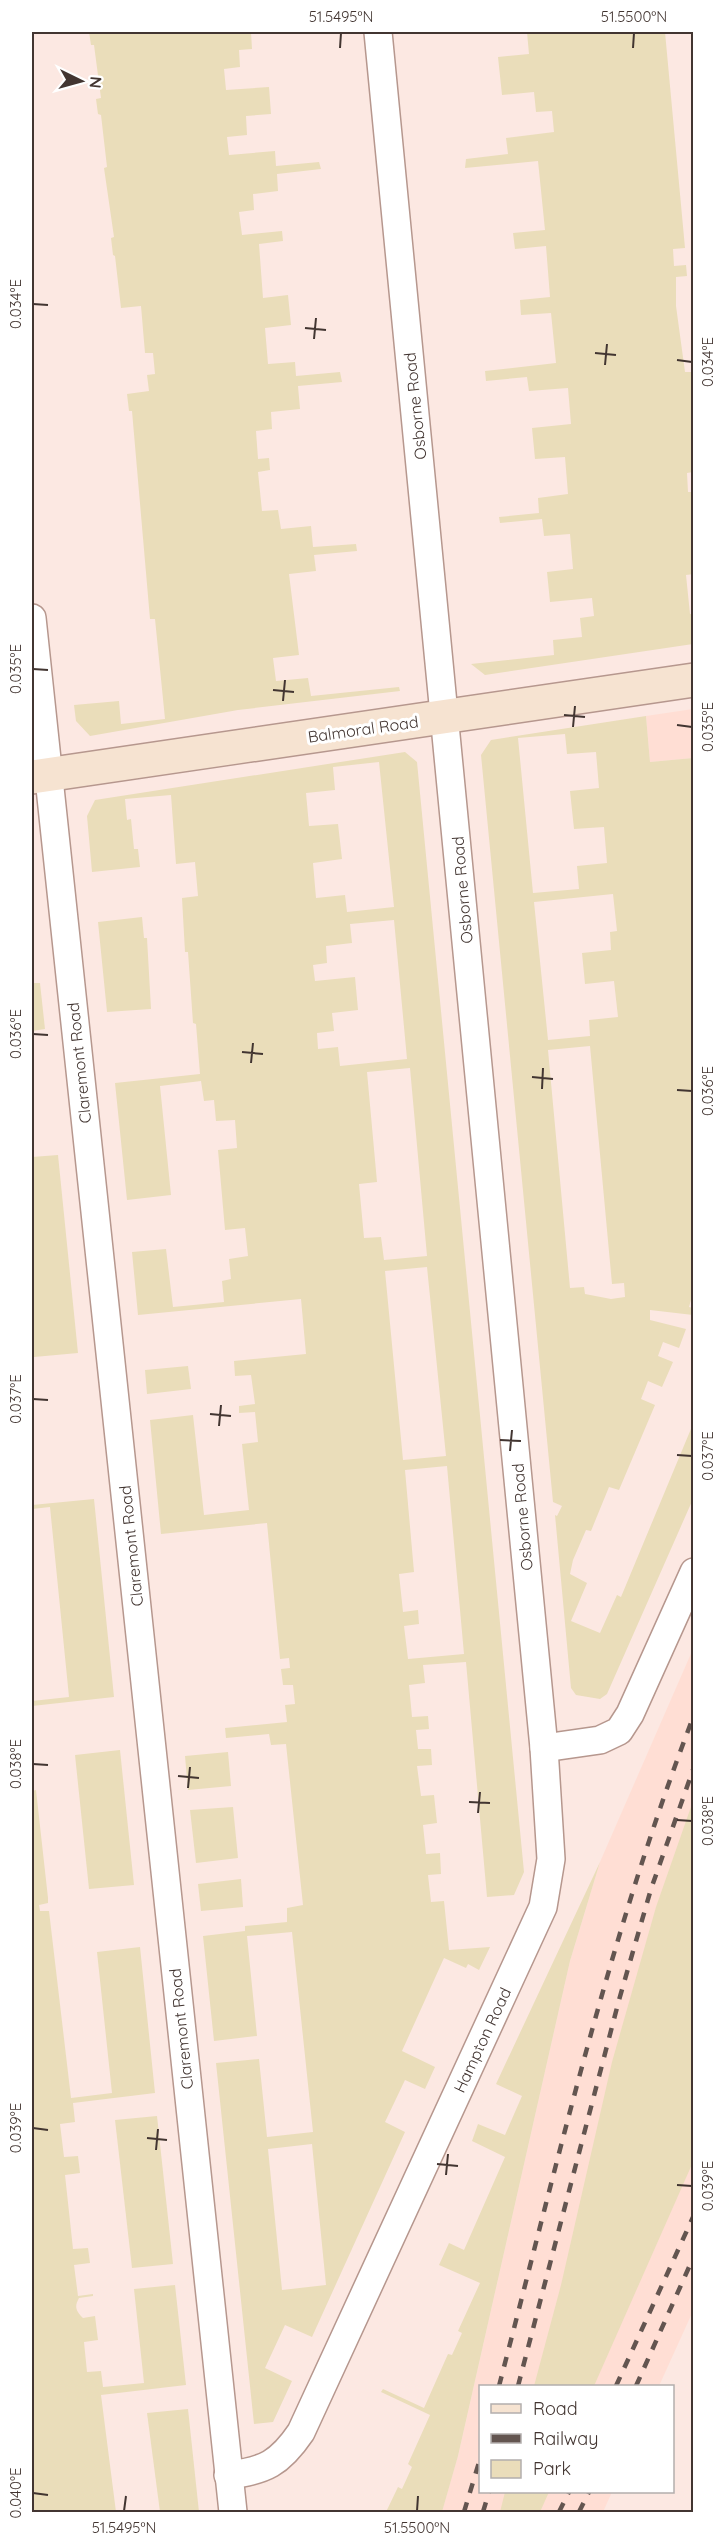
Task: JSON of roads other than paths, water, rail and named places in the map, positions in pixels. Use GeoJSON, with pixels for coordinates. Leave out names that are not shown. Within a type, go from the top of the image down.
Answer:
{"type":"FeatureCollection","features":[{"type":"Feature","properties":{"kind":"street","name":"Osborne Road"},"geometry":{"type":"LineString","coordinates":[[378,32],[544,1748]]}},
{"type":"Feature","properties":{"kind":"street","name":"Claremont Road"},"geometry":{"type":"LineString","coordinates":[[32,618],[40,776],[228,2475]]}},
{"type":"Feature","properties":{"kind":"street","name":"Balmoral Road"},"geometry":{"type":"LineString","coordinates":[[40,776],[693,680]]}},
{"type":"Feature","properties":{"kind":"street"},"geometry":{"type":"LineString","coordinates":[[544,1748],[600,1740],[619,1731],[630,1714],[693,1572]]}},
{"type":"Feature","properties":{"kind":"street","name":"Hampton Road"},"geometry":{"type":"LineString","coordinates":[[228,2475],[249,2473],[269,2466],[290,2449],[301,2432],[543,1907],[551,1858],[544,1748]]}},
{"type":"Feature","properties":{"kind":"street"},"geometry":{"type":"LineString","coordinates":[[228,2475],[233,2512]]}},
{"type":"Feature","properties":{"kind":"railway"},"geometry":{"type":"LineString","coordinates":[[499,2385],[564,2132],[611,1964],[636,1880],[694,1715]]}},
{"type":"Feature","properties":{"kind":"railway"},"geometry":{"type":"LineString","coordinates":[[518,2385],[619,2000],[651,1889],[694,1767]]}},
{"type":"Feature","properties":{"kind":"railway"},"geometry":{"type":"LineString","coordinates":[[616,2385],[694,2215]]}},
{"type":"Feature","properties":{"kind":"railway"},"geometry":{"type":"LineString","coordinates":[[636,2385],[694,2256]]}},
{"type":"Feature","properties":{"kind":"railway"},"geometry":{"type":"LineString","coordinates":[[464,2512],[479,2462]]}},
{"type":"Feature","properties":{"kind":"railway"},"geometry":{"type":"LineString","coordinates":[[483,2512],[489,2493]]}},
{"type":"Feature","properties":{"kind":"railway"},"geometry":{"type":"LineString","coordinates":[[559,2512],[568,2493]]}},
{"type":"Feature","properties":{"kind":"railway"},"geometry":{"type":"LineString","coordinates":[[579,2512],[588,2493]]}}]}
